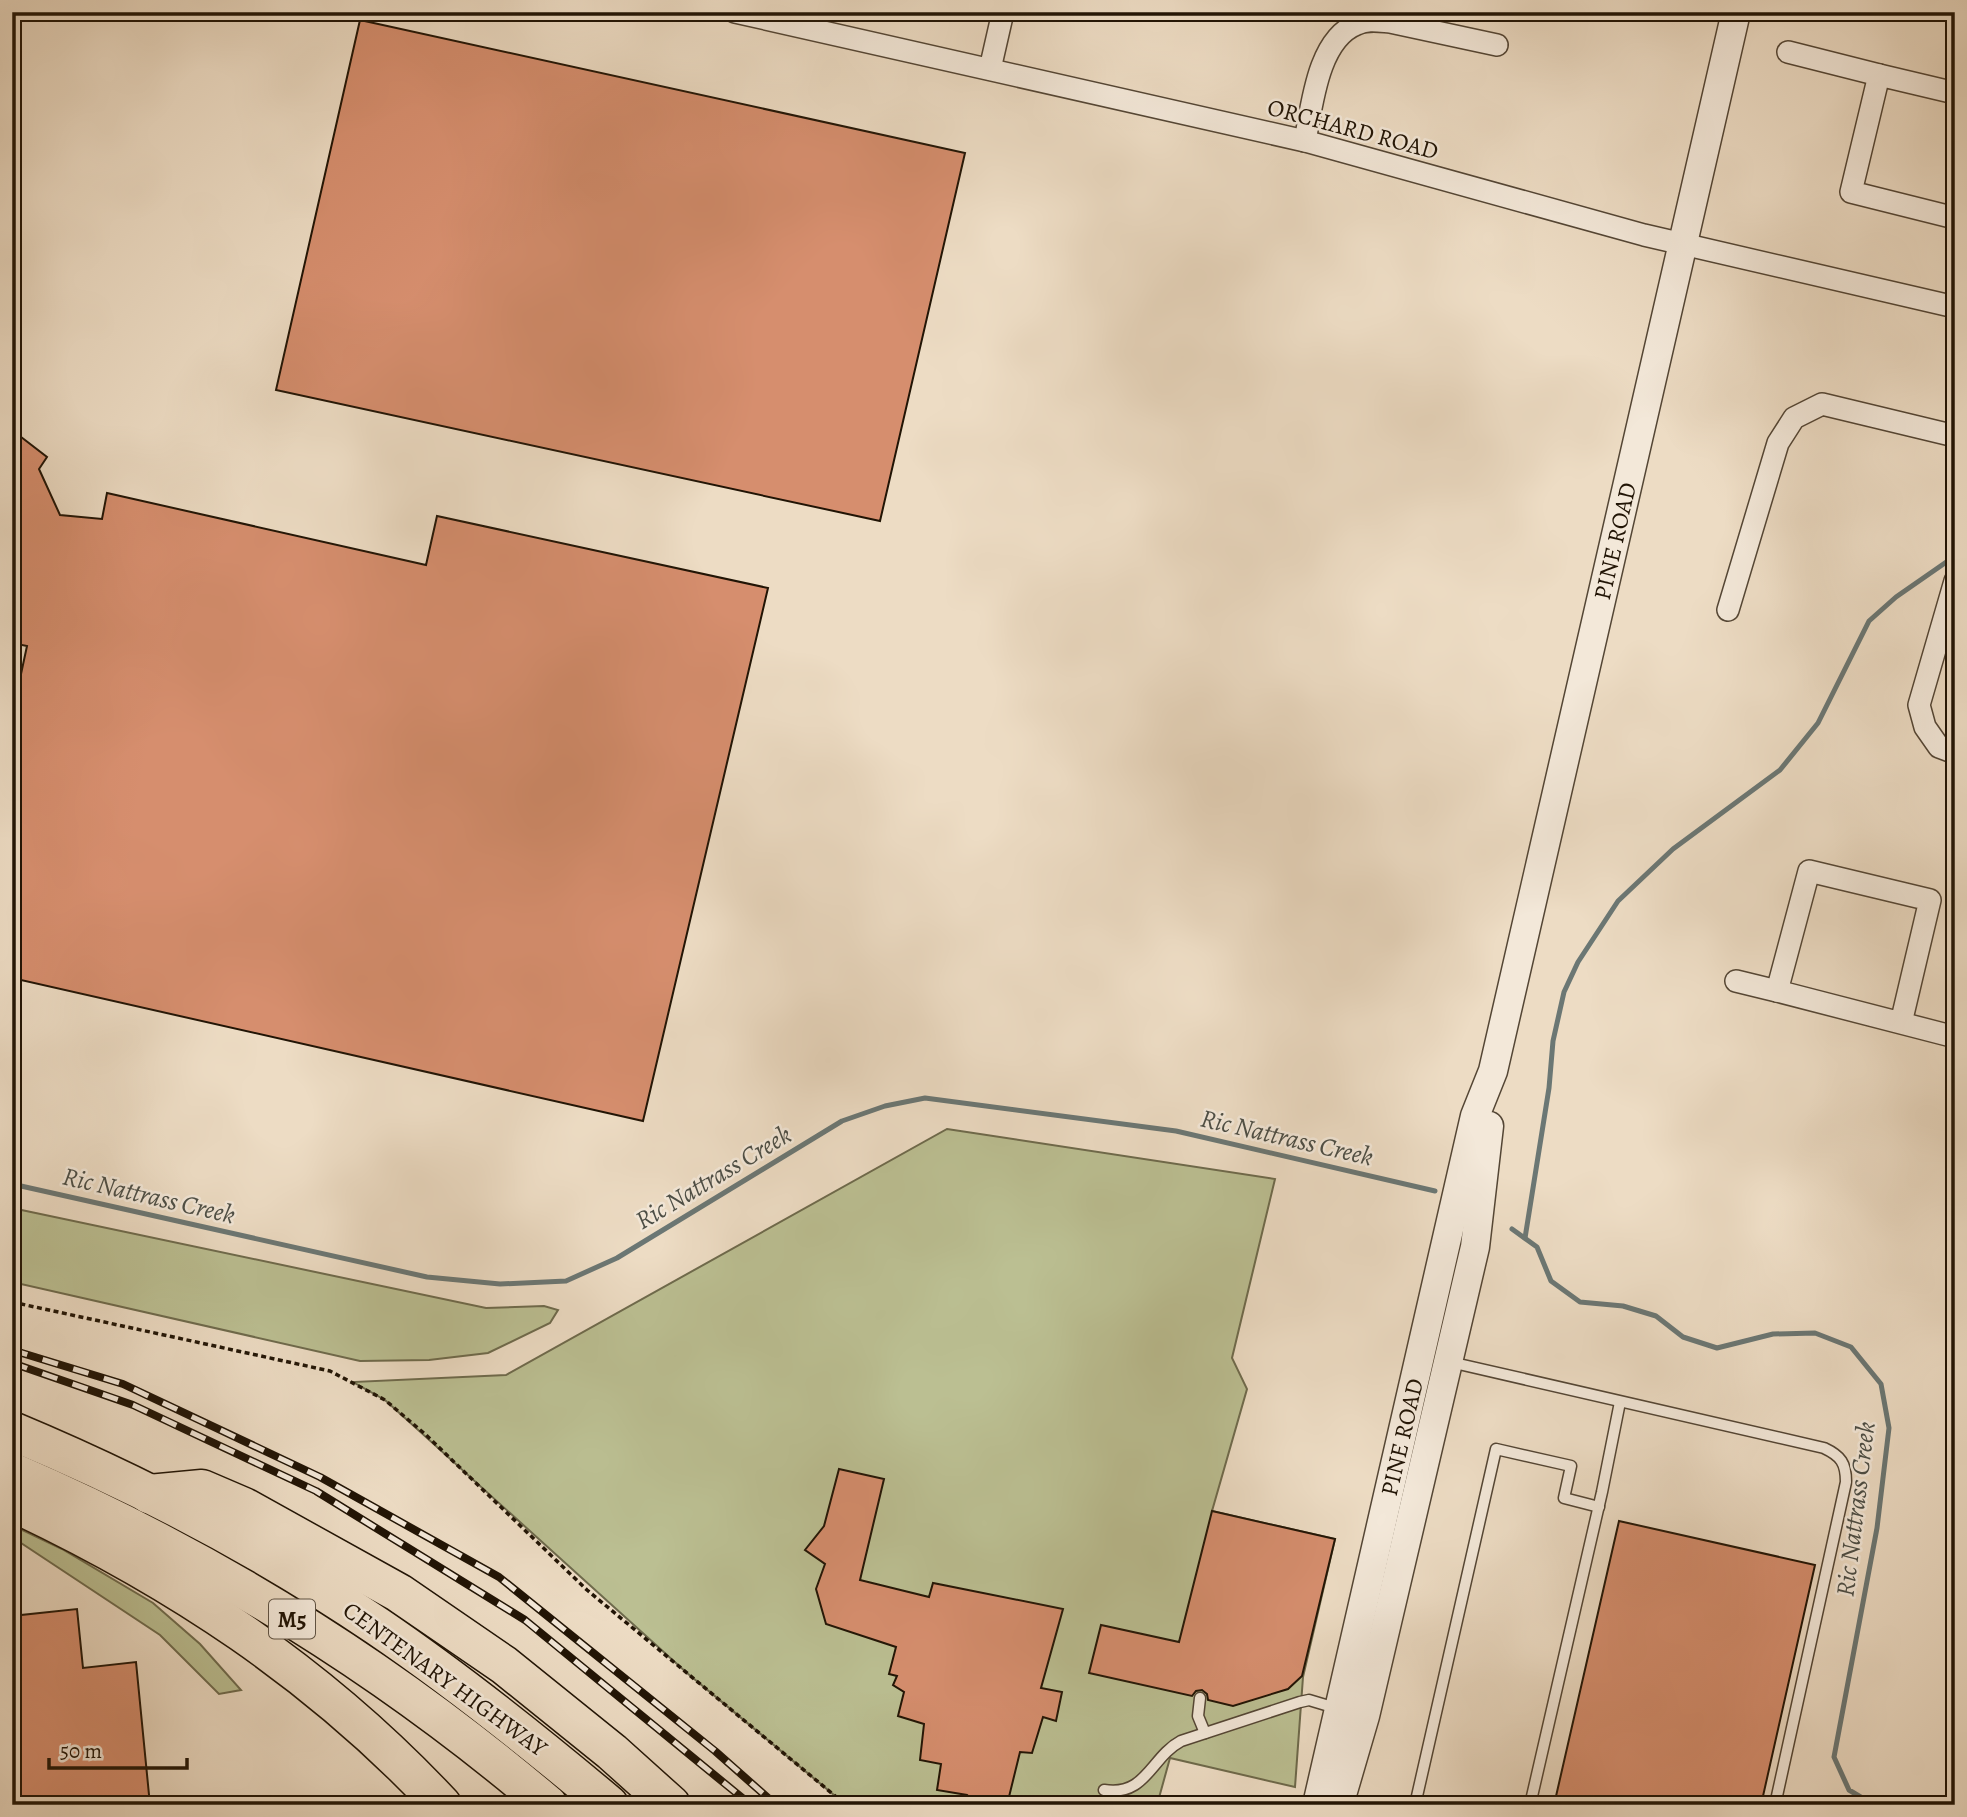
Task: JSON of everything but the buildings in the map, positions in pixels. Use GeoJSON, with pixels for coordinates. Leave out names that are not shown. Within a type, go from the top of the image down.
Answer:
{"type":"FeatureCollection","features":[{"type":"Feature","properties":{"kind":"highway","name":"CENTENARY HIGHWAY"},"geometry":{"type":"LineString","coordinates":[[12,1431],[149,1494],[268,1558],[376,1625],[489,1707],[608,1805]]}},
{"type":"Feature","properties":{"kind":"highway","name":"CENTENARY HIGHWAY"},"geometry":{"type":"LineString","coordinates":[[12,1472],[115,1519],[199,1563],[280,1611],[407,1695],[471,1742],[548,1805]]}},
{"type":"Feature","properties":{"kind":"highway"},"geometry":{"type":"LineString","coordinates":[[149,1494],[202,1489],[254,1512],[399,1593],[504,1665],[603,1744],[671,1805]]}},
{"type":"Feature","properties":{"kind":"highway"},"geometry":{"type":"LineString","coordinates":[[12,1502],[123,1557],[230,1622],[279,1658],[360,1725],[442,1805]]}},
{"type":"Feature","properties":{"kind":"street","name":"ORCHARD ROAD"},"geometry":{"type":"LineString","coordinates":[[735,12],[1149,108],[1305,141],[1684,245],[1955,307]]}},
{"type":"Feature","properties":{"kind":"street"},"geometry":{"type":"LineString","coordinates":[[990,69],[1003,12]]}},
{"type":"Feature","properties":{"kind":"street","name":"PINE ROAD"},"geometry":{"type":"LineString","coordinates":[[1339,1805],[1352,1712],[1434,1359],[1475,1116],[1493,1070],[1736,12]]}},
{"type":"Feature","properties":{"kind":"street"},"geometry":{"type":"LineString","coordinates":[[1305,141],[1321,71],[1330,47],[1342,32],[1357,23],[1371,20],[1390,22],[1497,45]]}},
{"type":"Feature","properties":{"kind":"street"},"geometry":{"type":"LineString","coordinates":[[1788,52],[1955,93]]}},
{"type":"Feature","properties":{"kind":"street"},"geometry":{"type":"LineString","coordinates":[[1879,75],[1851,192],[1955,218]]}},
{"type":"Feature","properties":{"kind":"street"},"geometry":{"type":"LineString","coordinates":[[1728,610],[1778,443],[1794,418],[1822,404],[1955,436]]}},
{"type":"Feature","properties":{"kind":"street"},"geometry":{"type":"LineString","coordinates":[[1955,580],[1919,705],[1925,727],[1939,747],[1955,753]]}},
{"type":"Feature","properties":{"kind":"street"},"geometry":{"type":"LineString","coordinates":[[1777,991],[1809,871],[1930,900],[1901,1023]]}},
{"type":"Feature","properties":{"kind":"street"},"geometry":{"type":"LineString","coordinates":[[1736,981],[1955,1037]]}},
{"type":"Feature","properties":{"kind":"street","name":"PINE ROAD"},"geometry":{"type":"LineString","coordinates":[[1317,1805],[1352,1712]]}},
{"type":"Feature","properties":{"kind":"lane"},"geometry":{"type":"LineString","coordinates":[[1434,1359],[1824,1448],[1839,1455],[1846,1469],[1846,1482],[1774,1805]]}},
{"type":"Feature","properties":{"kind":"lane"},"geometry":{"type":"LineString","coordinates":[[1530,1805],[1599,1507],[1620,1402]]}},
{"type":"Feature","properties":{"kind":"lane"},"geometry":{"type":"LineString","coordinates":[[1415,1805],[1496,1449],[1571,1466],[1564,1498],[1599,1507]]}},
{"type":"Feature","properties":{"kind":"lane"},"geometry":{"type":"LineString","coordinates":[[1200,1698],[1198,1716],[1205,1733]]}},
{"type":"Feature","properties":{"kind":"lane"},"geometry":{"type":"LineString","coordinates":[[1104,1790],[1115,1792],[1147,1777],[1170,1747],[1300,1702],[1309,1700],[1352,1712]]}},
{"type":"Feature","properties":{"kind":"path"},"geometry":{"type":"LineString","coordinates":[[12,1302],[330,1371],[385,1400],[425,1434],[587,1590],[846,1805]]}},
{"type":"Feature","properties":{"kind":"green space"},"geometry":{"type":"Polygon","coordinates":[[[947,1129],[1275,1179],[1232,1358],[1247,1389],[1212,1511],[1335,1539],[1303,1677],[1295,1787],[1170,1758],[1157,1805],[846,1805],[687,1673],[385,1400],[353,1382],[506,1375],[947,1129]]]}},
{"type":"Feature","properties":{"kind":"green space"},"geometry":{"type":"Polygon","coordinates":[[[12,1208],[486,1308],[544,1306],[558,1310],[550,1323],[488,1353],[429,1360],[360,1361],[12,1282],[12,1208]]]}},
{"type":"Feature","properties":{"kind":"green space"},"geometry":{"type":"Polygon","coordinates":[[[12,1525],[62,1549],[153,1603],[200,1644],[241,1690],[219,1694],[160,1635],[12,1537],[12,1525]]]}},
{"type":"Feature","properties":{"kind":"waterway"},"geometry":{"type":"LineString","coordinates":[[1525,1238],[1549,1088],[1553,1041],[1564,992],[1578,962],[1618,901],[1673,849],[1780,770],[1818,723],[1869,621],[1896,597],[1955,556]]}},
{"type":"Feature","properties":{"kind":"waterway","name":"Ric Nattrass Creek"},"geometry":{"type":"LineString","coordinates":[[12,1184],[427,1277],[500,1284],[566,1281],[617,1258],[842,1121],[885,1106],[925,1098],[1176,1131],[1435,1191]]}},
{"type":"Feature","properties":{"kind":"waterway","name":"Ric Nattrass Creek"},"geometry":{"type":"LineString","coordinates":[[1512,1229],[1537,1247],[1551,1281],[1580,1302],[1623,1306],[1656,1316],[1683,1337],[1717,1348],[1773,1334],[1815,1333],[1851,1347],[1881,1384],[1889,1428],[1877,1528],[1834,1757],[1849,1790],[1874,1805]]}},
{"type":"Feature","properties":{"kind":"railway"},"geometry":{"type":"LineString","coordinates":[[12,1350],[123,1384],[320,1477],[499,1577],[715,1751],[776,1805]]}},
{"type":"Feature","properties":{"kind":"railway"},"geometry":{"type":"LineString","coordinates":[[12,1363],[133,1405],[316,1491],[525,1620],[751,1805]]}}]}
